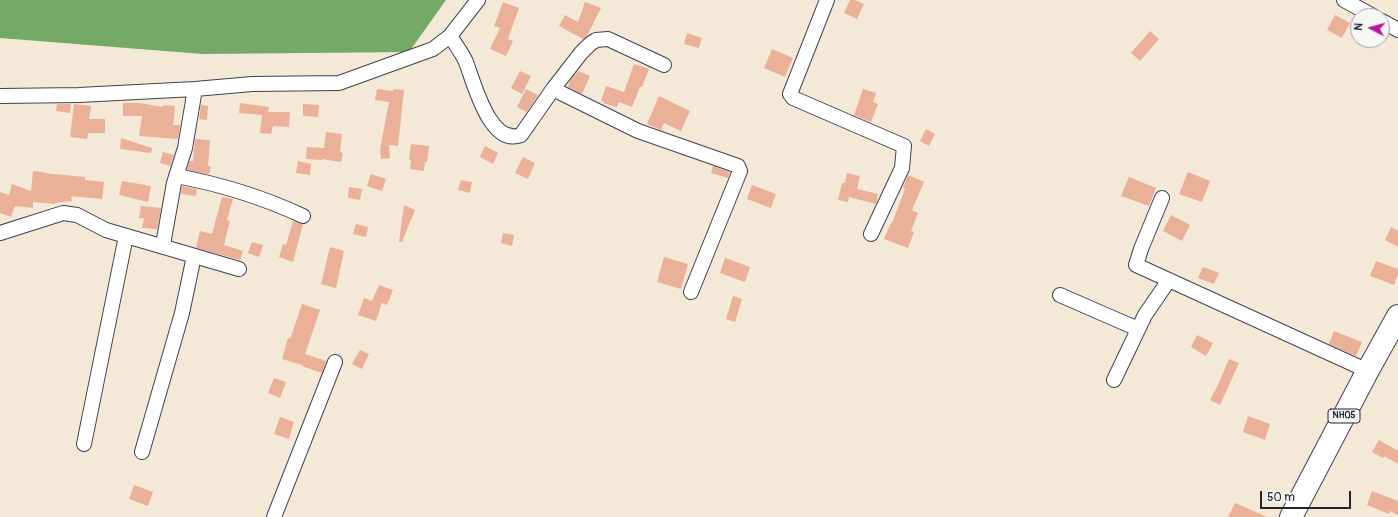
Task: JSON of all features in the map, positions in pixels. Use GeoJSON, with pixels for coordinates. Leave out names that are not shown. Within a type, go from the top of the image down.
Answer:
{"type":"FeatureCollection","features":[{"type":"Feature","properties":{"kind":"main road","name":"NH05"},"geometry":{"type":"LineString","coordinates":[[1291,517],[1398,316]]}},
{"type":"Feature","properties":{"kind":"street"},"geometry":{"type":"LineString","coordinates":[[0,96],[79,95],[195,89],[252,84],[339,83],[433,49],[450,36],[478,0]]}},
{"type":"Feature","properties":{"kind":"street"},"geometry":{"type":"LineString","coordinates":[[827,0],[790,94],[793,98],[904,146],[902,168],[871,234]]}},
{"type":"Feature","properties":{"kind":"street"},"geometry":{"type":"LineString","coordinates":[[1344,0],[1358,8]]}},
{"type":"Feature","properties":{"kind":"street"},"geometry":{"type":"LineString","coordinates":[[450,36],[465,60],[484,110],[491,122],[501,132],[517,137],[521,135],[581,53],[596,40],[608,39],[664,65]]}},
{"type":"Feature","properties":{"kind":"street"},"geometry":{"type":"LineString","coordinates":[[164,247],[164,239],[176,176],[186,148],[195,89]]}},
{"type":"Feature","properties":{"kind":"street"},"geometry":{"type":"LineString","coordinates":[[554,89],[638,130],[738,166],[740,171],[691,292]]}},
{"type":"Feature","properties":{"kind":"street"},"geometry":{"type":"LineString","coordinates":[[176,176],[209,182],[274,202],[303,216]]}},
{"type":"Feature","properties":{"kind":"street"},"geometry":{"type":"LineString","coordinates":[[1162,198],[1136,265],[1366,370],[1367,372]]}},
{"type":"Feature","properties":{"kind":"street"},"geometry":{"type":"LineString","coordinates":[[0,233],[63,212],[77,215],[106,230],[239,269]]}},
{"type":"Feature","properties":{"kind":"street"},"geometry":{"type":"LineString","coordinates":[[84,444],[126,236]]}},
{"type":"Feature","properties":{"kind":"street"},"geometry":{"type":"LineString","coordinates":[[142,452],[182,313],[194,256]]}},
{"type":"Feature","properties":{"kind":"street"},"geometry":{"type":"LineString","coordinates":[[1114,380],[1145,315],[1169,280]]}},
{"type":"Feature","properties":{"kind":"street"},"geometry":{"type":"LineString","coordinates":[[1060,295],[1138,329]]}},
{"type":"Feature","properties":{"kind":"street"},"geometry":{"type":"LineString","coordinates":[[274,517],[335,362]]}},
{"type":"Feature","properties":{"kind":"green space"},"geometry":{"type":"Polygon","coordinates":[[[0,0],[446,0],[409,52],[203,54],[0,38],[0,0]]]}},
{"type":"Feature","properties":{"kind":"building"},"geometry":{"type":"Polygon","coordinates":[[[850,0],[855,0],[864,4],[857,19],[844,13],[850,0]]]}},
{"type":"Feature","properties":{"kind":"building"},"geometry":{"type":"Polygon","coordinates":[[[503,2],[519,8],[508,39],[513,41],[506,56],[490,49],[500,28],[494,26],[503,2]]]}},
{"type":"Feature","properties":{"kind":"building"},"geometry":{"type":"Polygon","coordinates":[[[585,2],[601,8],[587,36],[583,39],[559,26],[565,15],[578,22],[585,2]]]}},
{"type":"Feature","properties":{"kind":"building"},"geometry":{"type":"Polygon","coordinates":[[[1335,15],[1350,23],[1342,38],[1327,30],[1335,15]]]}},
{"type":"Feature","properties":{"kind":"building"},"geometry":{"type":"Polygon","coordinates":[[[1150,31],[1159,39],[1140,61],[1131,53],[1150,31]]]}},
{"type":"Feature","properties":{"kind":"building"},"geometry":{"type":"Polygon","coordinates":[[[687,33],[702,38],[699,48],[684,44],[687,33]]]}},
{"type":"Feature","properties":{"kind":"building"},"geometry":{"type":"Polygon","coordinates":[[[772,49],[793,58],[785,77],[764,68],[772,49]]]}},
{"type":"Feature","properties":{"kind":"building"},"geometry":{"type":"Polygon","coordinates":[[[634,64],[649,69],[632,107],[619,102],[617,107],[603,103],[604,101],[601,101],[606,86],[624,92],[634,64]]]}},
{"type":"Feature","properties":{"kind":"building"},"geometry":{"type":"Polygon","coordinates":[[[520,71],[531,76],[522,94],[511,88],[520,71]]]}},
{"type":"Feature","properties":{"kind":"building"},"geometry":{"type":"Polygon","coordinates":[[[578,71],[590,76],[582,94],[568,87],[571,79],[578,71]]]}},
{"type":"Feature","properties":{"kind":"building"},"geometry":{"type":"Polygon","coordinates":[[[377,89],[393,91],[394,89],[404,90],[398,146],[389,145],[390,158],[381,159],[380,149],[389,102],[375,100],[377,89]]]}},
{"type":"Feature","properties":{"kind":"building"},"geometry":{"type":"Polygon","coordinates":[[[526,89],[538,95],[527,112],[517,107],[526,89]]]}},
{"type":"Feature","properties":{"kind":"building"},"geometry":{"type":"Polygon","coordinates":[[[863,89],[876,93],[873,102],[878,104],[871,122],[854,115],[863,89]]]}},
{"type":"Feature","properties":{"kind":"building"},"geometry":{"type":"Polygon","coordinates":[[[659,96],[690,111],[681,131],[664,123],[661,130],[647,124],[659,96]]]}},
{"type":"Feature","properties":{"kind":"building"},"geometry":{"type":"Polygon","coordinates":[[[123,103],[140,103],[163,107],[163,105],[175,106],[173,125],[180,125],[178,139],[139,136],[142,116],[123,116],[123,103]]]}},
{"type":"Feature","properties":{"kind":"building"},"geometry":{"type":"Polygon","coordinates":[[[240,103],[269,107],[268,112],[290,112],[289,127],[273,126],[271,134],[260,133],[262,115],[239,113],[240,103]]]}},
{"type":"Feature","properties":{"kind":"building"},"geometry":{"type":"Polygon","coordinates":[[[57,104],[71,104],[70,113],[56,111],[57,104]]]}},
{"type":"Feature","properties":{"kind":"building"},"geometry":{"type":"Polygon","coordinates":[[[74,104],[91,106],[89,119],[105,119],[105,133],[88,133],[87,139],[70,137],[74,104]]]}},
{"type":"Feature","properties":{"kind":"building"},"geometry":{"type":"Polygon","coordinates":[[[303,104],[319,105],[318,117],[303,116],[303,104]]]}},
{"type":"Feature","properties":{"kind":"building"},"geometry":{"type":"Polygon","coordinates":[[[201,105],[208,106],[207,120],[199,119],[201,105]]]}},
{"type":"Feature","properties":{"kind":"building"},"geometry":{"type":"Polygon","coordinates":[[[926,129],[935,134],[929,146],[920,141],[926,129]]]}},
{"type":"Feature","properties":{"kind":"building"},"geometry":{"type":"Polygon","coordinates":[[[326,132],[342,134],[340,152],[343,153],[341,162],[322,159],[306,159],[307,147],[324,148],[326,132]]]}},
{"type":"Feature","properties":{"kind":"building"},"geometry":{"type":"Polygon","coordinates":[[[121,138],[152,148],[151,153],[120,149],[121,138]]]}},
{"type":"Feature","properties":{"kind":"building"},"geometry":{"type":"Polygon","coordinates":[[[195,139],[210,140],[208,166],[211,167],[209,174],[187,170],[190,161],[193,161],[195,139]]]}},
{"type":"Feature","properties":{"kind":"building"},"geometry":{"type":"Polygon","coordinates":[[[411,144],[429,146],[424,171],[410,169],[411,160],[409,160],[411,144]]]}},
{"type":"Feature","properties":{"kind":"building"},"geometry":{"type":"Polygon","coordinates":[[[485,146],[498,153],[493,164],[480,157],[485,146]]]}},
{"type":"Feature","properties":{"kind":"building"},"geometry":{"type":"Polygon","coordinates":[[[163,152],[174,155],[170,166],[160,163],[163,152]]]}},
{"type":"Feature","properties":{"kind":"building"},"geometry":{"type":"Polygon","coordinates":[[[523,157],[535,163],[528,179],[515,173],[523,157]]]}},
{"type":"Feature","properties":{"kind":"building"},"geometry":{"type":"Polygon","coordinates":[[[298,161],[311,164],[310,175],[296,173],[298,161]]]}},
{"type":"Feature","properties":{"kind":"building"},"geometry":{"type":"Polygon","coordinates":[[[713,166],[730,172],[728,178],[711,173],[713,166]]]}},
{"type":"Feature","properties":{"kind":"building"},"geometry":{"type":"Polygon","coordinates":[[[33,171],[85,177],[85,180],[104,182],[102,199],[71,196],[72,201],[55,204],[33,202],[33,208],[15,206],[11,217],[0,213],[0,192],[9,195],[12,184],[31,191],[33,171]]]}},
{"type":"Feature","properties":{"kind":"building"},"geometry":{"type":"Polygon","coordinates":[[[1188,172],[1210,181],[1202,202],[1179,194],[1188,172]]]}},
{"type":"Feature","properties":{"kind":"building"},"geometry":{"type":"Polygon","coordinates":[[[847,173],[860,176],[857,189],[878,194],[876,204],[849,197],[848,202],[838,200],[842,183],[845,183],[847,173]]]}},
{"type":"Feature","properties":{"kind":"building"},"geometry":{"type":"Polygon","coordinates":[[[371,174],[386,179],[382,191],[367,186],[371,174]]]}},
{"type":"Feature","properties":{"kind":"building"},"geometry":{"type":"Polygon","coordinates":[[[908,175],[924,182],[912,210],[918,213],[911,231],[914,232],[908,248],[884,239],[905,189],[903,188],[908,175]]]}},
{"type":"Feature","properties":{"kind":"building"},"geometry":{"type":"Polygon","coordinates":[[[1129,177],[1156,188],[1149,206],[1121,196],[1129,177]]]}},
{"type":"Feature","properties":{"kind":"building"},"geometry":{"type":"Polygon","coordinates":[[[461,180],[472,182],[470,193],[458,190],[461,180]]]}},
{"type":"Feature","properties":{"kind":"building"},"geometry":{"type":"Polygon","coordinates":[[[122,181],[151,186],[148,202],[119,195],[122,181]]]}},
{"type":"Feature","properties":{"kind":"building"},"geometry":{"type":"Polygon","coordinates":[[[752,185],[776,194],[771,208],[747,199],[752,185]]]}},
{"type":"Feature","properties":{"kind":"building"},"geometry":{"type":"Polygon","coordinates":[[[182,186],[197,189],[196,196],[181,194],[182,186]]]}},
{"type":"Feature","properties":{"kind":"building"},"geometry":{"type":"Polygon","coordinates":[[[349,187],[362,189],[360,200],[348,198],[349,187]]]}},
{"type":"Feature","properties":{"kind":"building"},"geometry":{"type":"Polygon","coordinates":[[[222,197],[233,199],[227,220],[230,221],[224,245],[243,251],[240,260],[196,248],[200,231],[212,234],[222,197]]]}},
{"type":"Feature","properties":{"kind":"building"},"geometry":{"type":"Polygon","coordinates":[[[404,205],[415,210],[402,242],[399,242],[404,205]]]}},
{"type":"Feature","properties":{"kind":"building"},"geometry":{"type":"Polygon","coordinates":[[[141,206],[161,208],[157,229],[142,228],[144,218],[139,218],[141,206]]]}},
{"type":"Feature","properties":{"kind":"building"},"geometry":{"type":"Polygon","coordinates":[[[1171,215],[1190,225],[1182,241],[1163,231],[1171,215]]]}},
{"type":"Feature","properties":{"kind":"building"},"geometry":{"type":"Polygon","coordinates":[[[293,221],[303,224],[293,262],[279,257],[283,244],[286,245],[293,221]]]}},
{"type":"Feature","properties":{"kind":"building"},"geometry":{"type":"Polygon","coordinates":[[[356,224],[368,227],[366,237],[353,234],[356,224]]]}},
{"type":"Feature","properties":{"kind":"building"},"geometry":{"type":"Polygon","coordinates":[[[1391,227],[1398,231],[1398,247],[1385,240],[1391,227]]]}},
{"type":"Feature","properties":{"kind":"building"},"geometry":{"type":"Polygon","coordinates":[[[503,233],[514,235],[512,246],[501,243],[503,233]]]}},
{"type":"Feature","properties":{"kind":"building"},"geometry":{"type":"Polygon","coordinates":[[[252,242],[263,245],[259,257],[248,253],[252,242]]]}},
{"type":"Feature","properties":{"kind":"building"},"geometry":{"type":"Polygon","coordinates":[[[330,247],[344,251],[336,288],[321,284],[330,247]]]}},
{"type":"Feature","properties":{"kind":"building"},"geometry":{"type":"Polygon","coordinates":[[[664,257],[688,264],[681,289],[657,282],[664,257]]]}},
{"type":"Feature","properties":{"kind":"building"},"geometry":{"type":"Polygon","coordinates":[[[725,258],[750,267],[745,282],[720,273],[725,258]]]}},
{"type":"Feature","properties":{"kind":"building"},"geometry":{"type":"Polygon","coordinates":[[[1376,261],[1398,269],[1398,274],[1394,285],[1370,276],[1376,261]]]}},
{"type":"Feature","properties":{"kind":"building"},"geometry":{"type":"Polygon","coordinates":[[[1203,267],[1219,273],[1214,284],[1198,278],[1203,267]]]}},
{"type":"Feature","properties":{"kind":"building"},"geometry":{"type":"Polygon","coordinates":[[[379,285],[393,290],[387,305],[382,303],[376,321],[358,315],[364,298],[372,301],[379,285]]]}},
{"type":"Feature","properties":{"kind":"building"},"geometry":{"type":"Polygon","coordinates":[[[733,296],[742,299],[735,322],[726,319],[733,296]]]}},
{"type":"Feature","properties":{"kind":"building"},"geometry":{"type":"Polygon","coordinates":[[[302,304],[320,310],[305,354],[326,361],[322,373],[282,359],[288,338],[290,339],[302,304]]]}},
{"type":"Feature","properties":{"kind":"building"},"geometry":{"type":"Polygon","coordinates":[[[1334,331],[1362,342],[1356,356],[1329,344],[1334,331]]]}},
{"type":"Feature","properties":{"kind":"building"},"geometry":{"type":"Polygon","coordinates":[[[1197,335],[1213,343],[1206,356],[1191,347],[1197,335]]]}},
{"type":"Feature","properties":{"kind":"building"},"geometry":{"type":"Polygon","coordinates":[[[360,350],[369,354],[362,369],[352,364],[360,350]]]}},
{"type":"Feature","properties":{"kind":"building"},"geometry":{"type":"Polygon","coordinates":[[[1229,359],[1239,363],[1220,405],[1210,400],[1229,359]]]}},
{"type":"Feature","properties":{"kind":"building"},"geometry":{"type":"Polygon","coordinates":[[[274,378],[286,382],[280,398],[268,393],[274,378]]]}},
{"type":"Feature","properties":{"kind":"building"},"geometry":{"type":"Polygon","coordinates":[[[1248,416],[1270,424],[1265,440],[1243,432],[1248,416]]]}},
{"type":"Feature","properties":{"kind":"building"},"geometry":{"type":"Polygon","coordinates":[[[280,417],[294,422],[289,439],[274,434],[280,417]]]}},
{"type":"Feature","properties":{"kind":"building"},"geometry":{"type":"Polygon","coordinates":[[[1379,440],[1398,451],[1398,464],[1384,456],[1383,458],[1372,452],[1379,440]]]}},
{"type":"Feature","properties":{"kind":"building"},"geometry":{"type":"Polygon","coordinates":[[[134,485],[153,492],[148,506],[129,499],[134,485]]]}},
{"type":"Feature","properties":{"kind":"building"},"geometry":{"type":"Polygon","coordinates":[[[1372,491],[1398,501],[1398,515],[1390,511],[1389,514],[1367,505],[1372,491]]]}},
{"type":"Feature","properties":{"kind":"building"},"geometry":{"type":"Polygon","coordinates":[[[1235,503],[1267,517],[1228,517],[1235,503]]]}}]}
